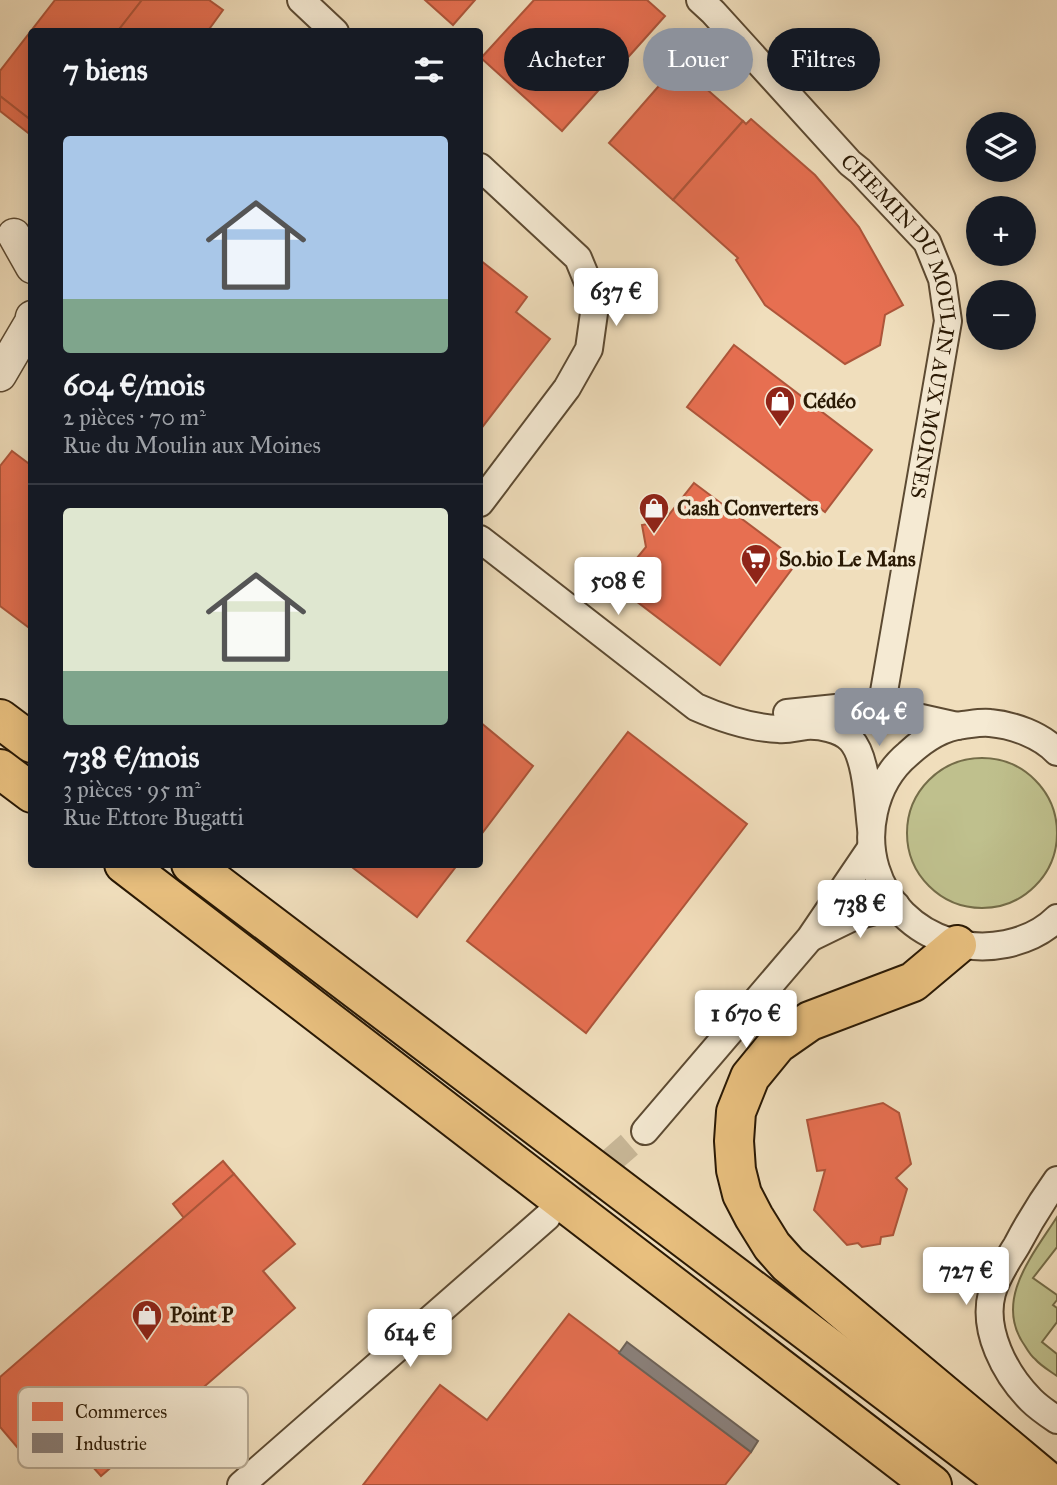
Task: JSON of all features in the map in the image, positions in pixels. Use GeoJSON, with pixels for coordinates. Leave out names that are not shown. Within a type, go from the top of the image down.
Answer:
{"type":"FeatureCollection","features":[{"type":"Feature","properties":{"kind":"highway"},"geometry":{"type":"LineString","coordinates":[[0,691],[28,711]]}},
{"type":"Feature","properties":{"kind":"highway"},"geometry":{"type":"LineString","coordinates":[[0,719],[28,740]]}},
{"type":"Feature","properties":{"kind":"highway"},"geometry":{"type":"LineString","coordinates":[[0,769],[28,790]]}},
{"type":"Feature","properties":{"kind":"highway"},"geometry":{"type":"LineString","coordinates":[[129,868],[932,1485]]}},
{"type":"Feature","properties":{"kind":"highway"},"geometry":{"type":"LineString","coordinates":[[196,868],[1010,1485]]}},
{"type":"Feature","properties":{"kind":"highway"},"geometry":{"type":"LineString","coordinates":[[224,868],[327,969]]}},
{"type":"Feature","properties":{"kind":"highway"},"geometry":{"type":"LineString","coordinates":[[957,944],[914,982],[810,1021],[778,1044],[750,1077],[736,1112],[736,1170],[742,1194],[754,1217],[788,1265],[1052,1485]]}},
{"type":"Feature","properties":{"kind":"street"},"geometry":{"type":"LineString","coordinates":[[302,0],[331,28]]}},
{"type":"Feature","properties":{"kind":"street","name":"CHEMIN DU MOULIN AUX MOINES"},"geometry":{"type":"LineString","coordinates":[[700,0],[850,163],[927,242],[942,279],[948,321],[881,709]]}},
{"type":"Feature","properties":{"kind":"street"},"geometry":{"type":"LineString","coordinates":[[483,170],[578,258],[590,287],[594,313],[589,349],[567,388],[483,499]]}},
{"type":"Feature","properties":{"kind":"street"},"geometry":{"type":"LineString","coordinates":[[15,235],[28,259]]}},
{"type":"Feature","properties":{"kind":"street"},"geometry":{"type":"LineString","coordinates":[[0,375],[28,327]]}},
{"type":"Feature","properties":{"kind":"street"},"geometry":{"type":"LineString","coordinates":[[0,375],[28,345]]}},
{"type":"Feature","properties":{"kind":"street"},"geometry":{"type":"LineString","coordinates":[[483,541],[695,707],[724,719],[778,729],[818,726],[834,730],[852,740],[863,767],[875,868],[887,895],[906,917],[930,934],[957,944],[990,947],[1022,941],[1055,924]]}},
{"type":"Feature","properties":{"kind":"street"},"geometry":{"type":"LineString","coordinates":[[745,723],[797,710],[836,708],[881,709],[957,726]]}},
{"type":"Feature","properties":{"kind":"street"},"geometry":{"type":"LineString","coordinates":[[645,1131],[810,938],[871,838],[878,793],[897,763],[924,740],[957,726],[990,723],[1022,730],[1051,742]]}},
{"type":"Feature","properties":{"kind":"street"},"geometry":{"type":"LineString","coordinates":[[810,938],[853,917],[896,905]]}},
{"type":"Feature","properties":{"kind":"street"},"geometry":{"type":"LineString","coordinates":[[1057,1180],[1039,1205],[997,1279],[989,1313],[995,1343],[1006,1367],[1025,1394],[1057,1420]]}},
{"type":"Feature","properties":{"kind":"street"},"geometry":{"type":"LineString","coordinates":[[241,1485],[547,1217]]}},
{"type":"Feature","properties":{"kind":"green space"},"geometry":{"type":"Polygon","coordinates":[[[982,758],[1011,764],[1035,780],[1051,804],[1057,833],[1051,862],[1035,886],[1011,902],[982,908],[953,902],[929,886],[913,862],[907,833],[913,804],[929,780],[953,764],[982,758]]]}},
{"type":"Feature","properties":{"kind":"green space"},"geometry":{"type":"Polygon","coordinates":[[[1057,1217],[1057,1247],[1033,1278],[1057,1295],[1053,1305],[1057,1308],[1057,1322],[1042,1342],[1057,1354],[1057,1376],[1028,1352],[1016,1329],[1013,1312],[1014,1296],[1027,1263],[1057,1217]]]}},
{"type":"Feature","properties":{"kind":"building: Commerces"},"geometry":{"type":"Polygon","coordinates":[[[55,0],[142,0],[120,28],[33,28],[55,0]]]}},
{"type":"Feature","properties":{"kind":"building: Commerces"},"geometry":{"type":"Polygon","coordinates":[[[142,0],[209,0],[223,10],[210,28],[120,28],[142,0]]]}},
{"type":"Feature","properties":{"kind":"building: Commerces"},"geometry":{"type":"Polygon","coordinates":[[[425,0],[475,0],[453,25],[425,0]]]}},
{"type":"Feature","properties":{"kind":"building: Commerces"},"geometry":{"type":"Polygon","coordinates":[[[534,0],[647,0],[665,16],[654,28],[643,28],[643,41],[629,56],[629,28],[508,28],[534,0]]]}},
{"type":"Feature","properties":{"kind":"building: Commerces"},"geometry":{"type":"Polygon","coordinates":[[[504,33],[504,79],[483,60],[483,56],[504,33]]]}},
{"type":"Feature","properties":{"kind":"building: Commerces"},"geometry":{"type":"Polygon","coordinates":[[[28,35],[28,118],[0,96],[0,71],[28,35]]]}},
{"type":"Feature","properties":{"kind":"building: Commerces"},"geometry":{"type":"Polygon","coordinates":[[[518,91],[598,91],[562,131],[518,91]]]}},
{"type":"Feature","properties":{"kind":"building: Commerces"},"geometry":{"type":"Polygon","coordinates":[[[654,91],[709,91],[743,121],[673,200],[609,143],[654,91]]]}},
{"type":"Feature","properties":{"kind":"building: Commerces"},"geometry":{"type":"Polygon","coordinates":[[[0,96],[28,118],[28,133],[0,111],[0,96]]]}},
{"type":"Feature","properties":{"kind":"building: Commerces"},"geometry":{"type":"Polygon","coordinates":[[[751,119],[815,175],[859,227],[903,305],[885,315],[880,345],[845,364],[765,305],[736,260],[738,258],[673,200],[743,121],[746,124],[751,119]]]}},
{"type":"Feature","properties":{"kind":"building: Commerces"},"geometry":{"type":"Polygon","coordinates":[[[483,262],[527,297],[516,312],[550,339],[483,426],[483,262]]]}},
{"type":"Feature","properties":{"kind":"building: Commerces","name":"Cédéo"},"geometry":{"type":"Polygon","coordinates":[[[734,345],[872,450],[825,512],[687,407],[734,345]]]}},
{"type":"Feature","properties":{"kind":"building: Commerces"},"geometry":{"type":"Polygon","coordinates":[[[12,451],[28,463],[28,627],[0,606],[0,466],[12,451]]]}},
{"type":"Feature","properties":{"kind":"building: Commerces"},"geometry":{"type":"Polygon","coordinates":[[[694,483],[798,561],[720,665],[615,585],[646,547],[642,525],[664,521],[694,483]]]}},
{"type":"Feature","properties":{"kind":"building: Commerces"},"geometry":{"type":"Polygon","coordinates":[[[483,724],[533,766],[483,832],[483,724]]]}},
{"type":"Feature","properties":{"kind":"building: Commerces"},"geometry":{"type":"Polygon","coordinates":[[[628,732],[747,824],[586,1033],[467,941],[628,732]]]}},
{"type":"Feature","properties":{"kind":"building: Commerces"},"geometry":{"type":"Polygon","coordinates":[[[353,868],[455,868],[417,917],[353,868]]]}},
{"type":"Feature","properties":{"kind":"building: Commerces"},"geometry":{"type":"Polygon","coordinates":[[[883,1103],[899,1113],[911,1164],[896,1178],[907,1189],[893,1235],[881,1237],[880,1244],[862,1247],[858,1243],[847,1245],[814,1210],[825,1170],[817,1171],[807,1120],[883,1103]]]}},
{"type":"Feature","properties":{"kind":"building: Commerces"},"geometry":{"type":"Polygon","coordinates":[[[223,1161],[234,1174],[184,1218],[173,1204],[223,1161]]]}},
{"type":"Feature","properties":{"kind":"building: Commerces","name":"Point P"},"geometry":{"type":"Polygon","coordinates":[[[234,1174],[295,1244],[263,1271],[295,1308],[204,1387],[18,1387],[18,1448],[0,1427],[0,1377],[234,1174]]]}},
{"type":"Feature","properties":{"kind":"building: Commerces"},"geometry":{"type":"Polygon","coordinates":[[[569,1314],[751,1452],[725,1485],[363,1485],[440,1385],[487,1420],[569,1314]]]}},
{"type":"Feature","properties":{"kind":"building: Commerces","name":"Point P"},"geometry":{"type":"Polygon","coordinates":[[[94,1468],[110,1468],[101,1476],[94,1468]]]}},
{"type":"Feature","properties":{"kind":"building: Industrie"},"geometry":{"type":"Polygon","coordinates":[[[627,1342],[758,1441],[751,1452],[619,1353],[627,1342]]]}},
{"type":"Feature","properties":{"kind":"tunnel"},"geometry":{"type":"LineString","coordinates":[[551,1213],[645,1131]]}},
{"type":"Feature","properties":{"kind":"place","name":"Cédéo"},"geometry":{"type":"Point","coordinates":[780,428]}},
{"type":"Feature","properties":{"kind":"place","name":"Cash Converters"},"geometry":{"type":"Point","coordinates":[654,535]}},
{"type":"Feature","properties":{"kind":"place","name":"So.bio Le Mans"},"geometry":{"type":"Point","coordinates":[756,586]}},
{"type":"Feature","properties":{"kind":"place","name":"Point P"},"geometry":{"type":"Point","coordinates":[147,1342]}}]}
